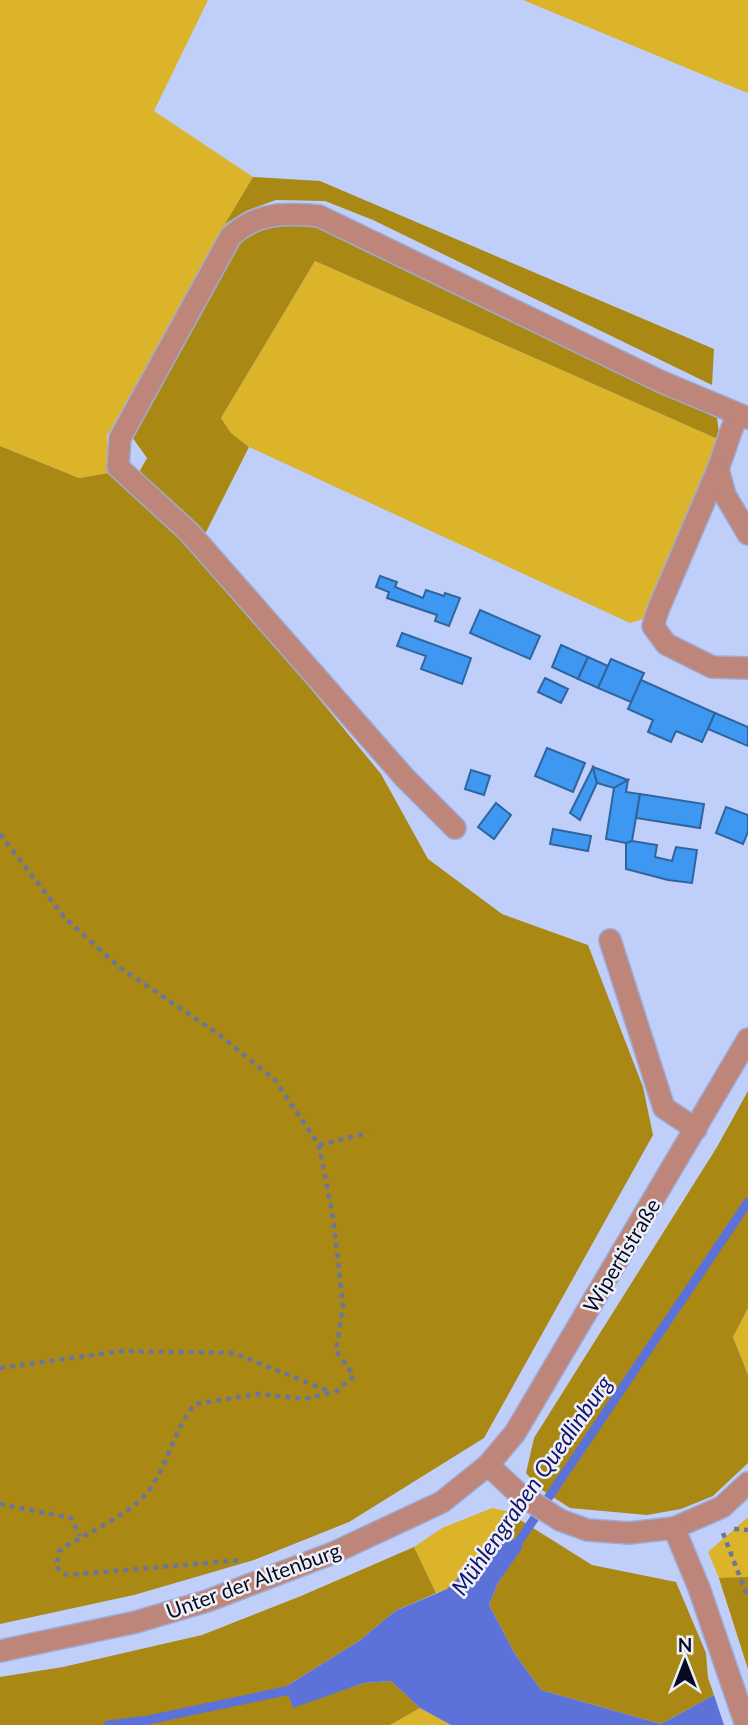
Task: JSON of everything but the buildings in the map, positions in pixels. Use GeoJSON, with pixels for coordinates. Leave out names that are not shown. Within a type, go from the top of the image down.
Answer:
{"type":"FeatureCollection","features":[{"type":"Feature","properties":{"kind":"street"},"geometry":{"type":"LineString","coordinates":[[455,828],[396,768],[189,532],[118,467],[120,438],[231,236],[243,225],[285,213],[319,216],[663,382],[743,416],[718,469],[653,626],[666,644],[712,667],[748,668]]}},
{"type":"Feature","properties":{"kind":"street"},"geometry":{"type":"LineString","coordinates":[[718,469],[724,495],[748,534]]}},
{"type":"Feature","properties":{"kind":"street"},"geometry":{"type":"LineString","coordinates":[[610,940],[664,1108],[696,1129]]}},
{"type":"Feature","properties":{"kind":"street","name":"Wipertistraße"},"geometry":{"type":"LineString","coordinates":[[488,1465],[515,1433],[748,1039]]}},
{"type":"Feature","properties":{"kind":"street"},"geometry":{"type":"LineString","coordinates":[[488,1465],[518,1493],[560,1520],[587,1530],[629,1533],[674,1528],[722,1507],[748,1483]]}},
{"type":"Feature","properties":{"kind":"street","name":"Unter der Altenburg"},"geometry":{"type":"LineString","coordinates":[[0,1651],[136,1622],[207,1601],[270,1578],[333,1553],[442,1502],[488,1465]]}},
{"type":"Feature","properties":{"kind":"street"},"geometry":{"type":"LineString","coordinates":[[674,1528],[699,1588],[746,1725]]}},
{"type":"Feature","properties":{"kind":"path"},"geometry":{"type":"LineString","coordinates":[[0,834],[64,918],[119,967],[217,1033],[275,1080],[319,1145],[333,1218],[343,1305],[336,1351],[354,1376],[337,1391],[304,1399],[259,1394],[195,1404],[182,1420],[152,1488],[121,1515],[80,1536],[59,1551],[56,1567],[67,1575],[245,1560]]}},
{"type":"Feature","properties":{"kind":"path"},"geometry":{"type":"LineString","coordinates":[[319,1145],[368,1133]]}},
{"type":"Feature","properties":{"kind":"path"},"geometry":{"type":"LineString","coordinates":[[0,1368],[122,1351],[234,1353],[331,1393]]}},
{"type":"Feature","properties":{"kind":"path"},"geometry":{"type":"LineString","coordinates":[[0,1504],[71,1518],[80,1536]]}},
{"type":"Feature","properties":{"kind":"path"},"geometry":{"type":"LineString","coordinates":[[722,1529],[748,1598]]}},
{"type":"Feature","properties":{"kind":"shaded area"},"geometry":{"type":"Polygon","coordinates":[[[0,0],[208,0],[154,111],[253,177],[107,436],[109,473],[79,478],[0,446],[0,0]]]}},
{"type":"Feature","properties":{"kind":"shaded area"},"geometry":{"type":"Polygon","coordinates":[[[523,0],[748,0],[748,93],[718,81],[523,0]]]}},
{"type":"Feature","properties":{"kind":"shaded area"},"geometry":{"type":"Polygon","coordinates":[[[253,177],[320,181],[714,349],[712,385],[373,220],[325,201],[276,200],[246,211],[225,224],[253,177]]]}},
{"type":"Feature","properties":{"kind":"shaded area"},"geometry":{"type":"Polygon","coordinates":[[[286,223],[320,226],[717,418],[720,440],[315,261],[221,418],[231,433],[249,447],[205,534],[138,474],[147,458],[132,437],[244,235],[264,227],[286,223]]]}},
{"type":"Feature","properties":{"kind":"shaded area"},"geometry":{"type":"Polygon","coordinates":[[[315,261],[720,440],[646,618],[630,623],[249,447],[231,433],[221,418],[315,261]]]}},
{"type":"Feature","properties":{"kind":"shaded area"},"geometry":{"type":"Polygon","coordinates":[[[0,446],[79,478],[109,473],[197,550],[381,774],[428,859],[502,914],[588,945],[643,1087],[653,1135],[484,1438],[349,1522],[254,1560],[134,1595],[0,1624],[0,446]]]}},
{"type":"Feature","properties":{"kind":"shaded area"},"geometry":{"type":"Polygon","coordinates":[[[748,1091],[748,1308],[733,1337],[748,1375],[748,1463],[713,1496],[681,1509],[647,1515],[570,1508],[539,1488],[526,1473],[534,1438],[717,1147],[748,1091]]]}},
{"type":"Feature","properties":{"kind":"shaded area"},"geometry":{"type":"Polygon","coordinates":[[[748,1308],[748,1375],[733,1337],[748,1308]]]}},
{"type":"Feature","properties":{"kind":"shaded area"},"geometry":{"type":"Polygon","coordinates":[[[492,1508],[506,1511],[504,1531],[447,1589],[436,1593],[414,1547],[442,1528],[492,1508]]]}},
{"type":"Feature","properties":{"kind":"shaded area"},"geometry":{"type":"Polygon","coordinates":[[[506,1511],[592,1565],[676,1582],[706,1653],[708,1678],[714,1695],[661,1724],[541,1690],[515,1654],[489,1605],[498,1583],[522,1547],[504,1531],[506,1511]]]}},
{"type":"Feature","properties":{"kind":"shaded area"},"geometry":{"type":"Polygon","coordinates":[[[748,1517],[748,1669],[708,1552],[748,1517]]]}},
{"type":"Feature","properties":{"kind":"shaded area"},"geometry":{"type":"Polygon","coordinates":[[[414,1547],[436,1593],[395,1611],[359,1641],[285,1687],[293,1707],[364,1683],[391,1681],[420,1708],[390,1725],[0,1725],[0,1677],[63,1667],[202,1635],[414,1547]]]}},
{"type":"Feature","properties":{"kind":"shaded area"},"geometry":{"type":"Polygon","coordinates":[[[748,1577],[748,1669],[719,1578],[748,1577]]]}},
{"type":"Feature","properties":{"kind":"shaded area"},"geometry":{"type":"Polygon","coordinates":[[[420,1708],[451,1725],[390,1725],[420,1708]]]}},
{"type":"Feature","properties":{"kind":"water"},"geometry":{"type":"Polygon","coordinates":[[[504,1531],[523,1547],[498,1583],[489,1605],[515,1654],[541,1690],[661,1724],[714,1695],[748,1681],[748,1725],[451,1725],[420,1708],[391,1681],[364,1683],[293,1708],[285,1687],[359,1641],[395,1611],[447,1589],[504,1531]]]}},
{"type":"Feature","properties":{"kind":"pier"},"geometry":{"type":"Polygon","coordinates":[[[748,1678],[748,1725],[724,1725],[713,1692],[748,1678]]]}},
{"type":"Feature","properties":{"kind":"waterway","name":"Mühlengraben Quedlinburg"},"geometry":{"type":"LineString","coordinates":[[511,1553],[748,1202]]}},
{"type":"Feature","properties":{"kind":"waterway","name":"Mühlengraben Quedlinburg"},"geometry":{"type":"LineString","coordinates":[[108,1725],[148,1720],[295,1689]]}}]}
